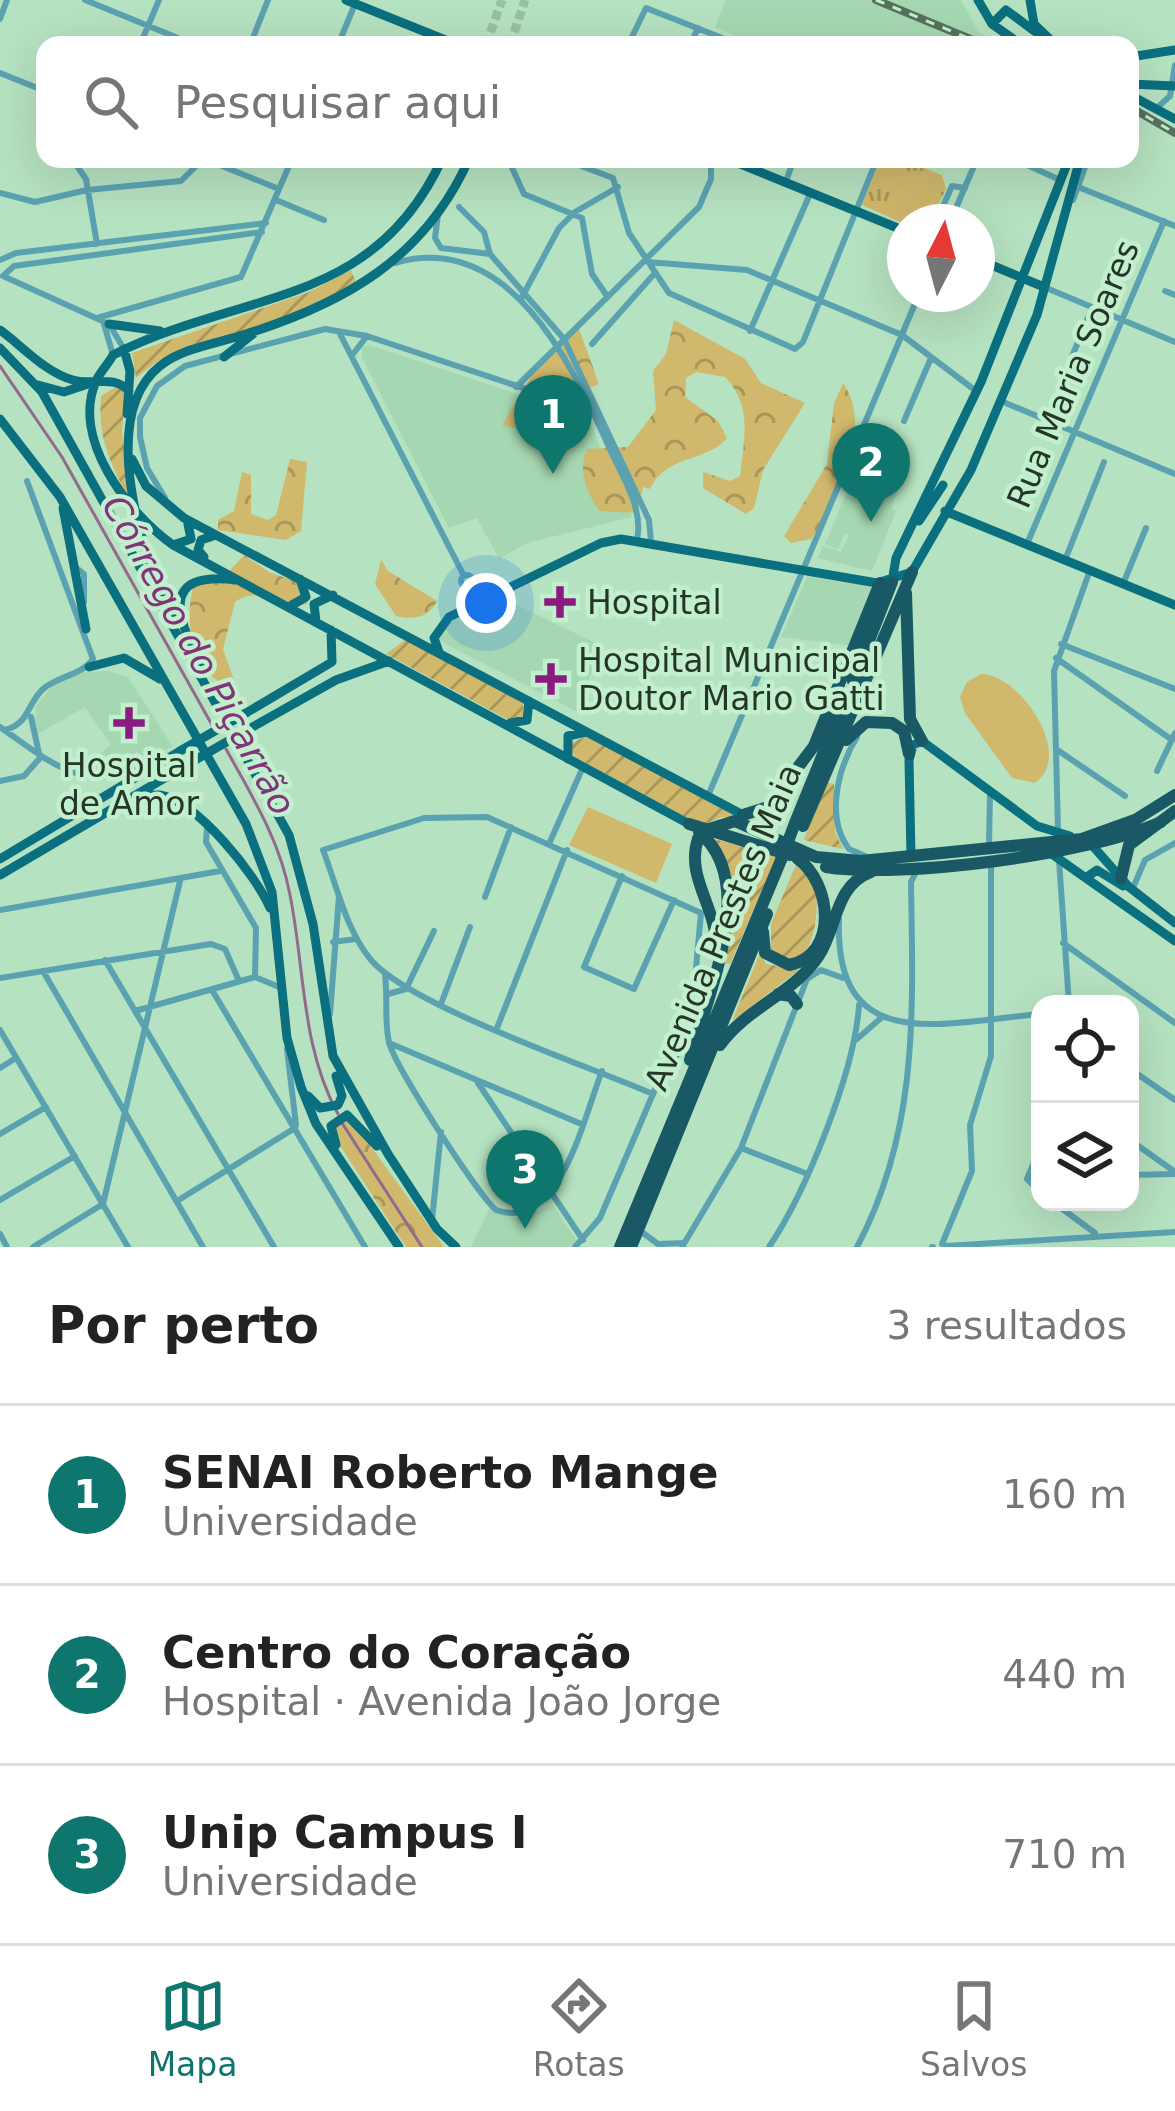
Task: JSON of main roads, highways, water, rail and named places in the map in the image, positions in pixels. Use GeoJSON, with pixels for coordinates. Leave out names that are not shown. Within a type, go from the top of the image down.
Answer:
{"type":"FeatureCollection","features":[{"type":"Feature","properties":{"kind":"highway"},"geometry":{"type":"LineString","coordinates":[[912,572],[906,592],[910,725],[922,741]]}},
{"type":"Feature","properties":{"kind":"highway"},"geometry":{"type":"LineString","coordinates":[[743,814],[768,807],[814,746],[886,582]]}},
{"type":"Feature","properties":{"kind":"highway","name":"Avenida Prestes Maia"},"geometry":{"type":"LineString","coordinates":[[634,1247],[789,860],[886,582]]}},
{"type":"Feature","properties":{"kind":"highway","name":"Avenida Prestes Maia"},"geometry":{"type":"LineString","coordinates":[[799,825],[906,592]]}},
{"type":"Feature","properties":{"kind":"highway"},"geometry":{"type":"LineString","coordinates":[[892,723],[910,708]]}},
{"type":"Feature","properties":{"kind":"highway"},"geometry":{"type":"LineString","coordinates":[[824,777],[853,731],[876,720],[904,731],[909,754]]}},
{"type":"Feature","properties":{"kind":"highway"},"geometry":{"type":"LineString","coordinates":[[1127,885],[1130,845],[1175,795]]}},
{"type":"Feature","properties":{"kind":"highway"},"geometry":{"type":"LineString","coordinates":[[990,852],[1054,854],[1175,811]]}},
{"type":"Feature","properties":{"kind":"highway"},"geometry":{"type":"LineString","coordinates":[[743,814],[811,846],[871,863]]}},
{"type":"Feature","properties":{"kind":"highway"},"geometry":{"type":"LineString","coordinates":[[715,965],[713,914],[693,860],[702,835],[735,821],[816,856],[871,863]]}},
{"type":"Feature","properties":{"kind":"highway"},"geometry":{"type":"LineString","coordinates":[[689,824],[817,874],[827,898],[820,932],[807,956],[788,965],[772,960],[763,948],[764,922]]}},
{"type":"Feature","properties":{"kind":"highway"},"geometry":{"type":"LineString","coordinates":[[670,1126],[715,965],[730,883],[722,859],[689,824]]}},
{"type":"Feature","properties":{"kind":"highway"},"geometry":{"type":"LineString","coordinates":[[789,860],[828,868],[1088,842]]}},
{"type":"Feature","properties":{"kind":"highway","name":"Avenida Prestes Maia"},"geometry":{"type":"LineString","coordinates":[[616,1247],[789,860]]}},
{"type":"Feature","properties":{"kind":"highway"},"geometry":{"type":"LineString","coordinates":[[701,1077],[736,1025],[820,954],[840,903],[871,863]]}},
{"type":"Feature","properties":{"kind":"highway"},"geometry":{"type":"LineString","coordinates":[[777,994],[790,996],[796,1004]]}},
{"type":"Feature","properties":{"kind":"highway"},"geometry":{"type":"LineString","coordinates":[[660,1078],[706,996]]}},
{"type":"Feature","properties":{"kind":"main road"},"geometry":{"type":"LineString","coordinates":[[974,0],[992,24],[1009,36]]}},
{"type":"Feature","properties":{"kind":"main road"},"geometry":{"type":"LineString","coordinates":[[974,0],[987,27],[998,36]]}},
{"type":"Feature","properties":{"kind":"main road"},"geometry":{"type":"LineString","coordinates":[[1030,0],[1031,16],[1047,36]]}},
{"type":"Feature","properties":{"kind":"main road"},"geometry":{"type":"LineString","coordinates":[[351,2],[436,36]]}},
{"type":"Feature","properties":{"kind":"main road"},"geometry":{"type":"LineString","coordinates":[[992,24],[1000,10],[1043,36]]}},
{"type":"Feature","properties":{"kind":"main road"},"geometry":{"type":"LineString","coordinates":[[1139,59],[1175,50]]}},
{"type":"Feature","properties":{"kind":"main road"},"geometry":{"type":"LineString","coordinates":[[1139,85],[1173,85]]}},
{"type":"Feature","properties":{"kind":"main road"},"geometry":{"type":"LineString","coordinates":[[1139,99],[1175,119]]}},
{"type":"Feature","properties":{"kind":"main road"},"geometry":{"type":"LineString","coordinates":[[38,385],[67,392],[96,381],[119,352],[359,264],[406,218],[438,168]]}},
{"type":"Feature","properties":{"kind":"main road"},"geometry":{"type":"LineString","coordinates":[[126,425],[140,389],[162,364],[334,302],[376,277],[438,215],[465,168]]}},
{"type":"Feature","properties":{"kind":"main road"},"geometry":{"type":"LineString","coordinates":[[748,168],[887,225]]}},
{"type":"Feature","properties":{"kind":"main road"},"geometry":{"type":"LineString","coordinates":[[440,652],[434,638],[449,617],[601,543],[651,542],[886,582],[912,572],[943,510],[971,470],[1001,401],[1064,224],[1069,168]]}},
{"type":"Feature","properties":{"kind":"main road"},"geometry":{"type":"LineString","coordinates":[[905,537],[1079,168]]}},
{"type":"Feature","properties":{"kind":"main road"},"geometry":{"type":"LineString","coordinates":[[432,180],[448,179],[452,194]]}},
{"type":"Feature","properties":{"kind":"main road"},"geometry":{"type":"LineString","coordinates":[[359,264],[357,280],[376,277]]}},
{"type":"Feature","properties":{"kind":"main road"},"geometry":{"type":"LineString","coordinates":[[995,267],[1046,282]]}},
{"type":"Feature","properties":{"kind":"main road"},"geometry":{"type":"LineString","coordinates":[[103,321],[171,331]]}},
{"type":"Feature","properties":{"kind":"main road"},"geometry":{"type":"LineString","coordinates":[[0,330],[63,376],[118,382],[129,392]]}},
{"type":"Feature","properties":{"kind":"main road"},"geometry":{"type":"LineString","coordinates":[[224,357],[258,330]]}},
{"type":"Feature","properties":{"kind":"main road"},"geometry":{"type":"LineString","coordinates":[[0,348],[38,385],[223,714]]}},
{"type":"Feature","properties":{"kind":"main road"},"geometry":{"type":"LineString","coordinates":[[119,352],[129,392],[126,425],[138,515],[164,601],[201,679]]}},
{"type":"Feature","properties":{"kind":"main road"},"geometry":{"type":"LineString","coordinates":[[96,381],[93,418],[109,475],[138,515],[173,545],[689,824]]}},
{"type":"Feature","properties":{"kind":"main road"},"geometry":{"type":"LineString","coordinates":[[0,419],[60,497],[258,851],[278,932],[287,1038],[302,1087],[316,1124],[399,1247]]}},
{"type":"Feature","properties":{"kind":"main road"},"geometry":{"type":"LineString","coordinates":[[971,470],[973,452]]}},
{"type":"Feature","properties":{"kind":"main road"},"geometry":{"type":"LineString","coordinates":[[129,454],[146,487],[182,516],[743,814]]}},
{"type":"Feature","properties":{"kind":"main road"},"geometry":{"type":"LineString","coordinates":[[905,537],[943,485]]}},
{"type":"Feature","properties":{"kind":"main road"},"geometry":{"type":"LineString","coordinates":[[60,497],[86,629]]}},
{"type":"Feature","properties":{"kind":"main road"},"geometry":{"type":"LineString","coordinates":[[943,510],[1175,605]]}},
{"type":"Feature","properties":{"kind":"main road"},"geometry":{"type":"LineString","coordinates":[[173,545],[191,539],[192,529],[182,516]]}},
{"type":"Feature","properties":{"kind":"main road"},"geometry":{"type":"LineString","coordinates":[[216,535],[203,537],[198,550],[226,571]]}},
{"type":"Feature","properties":{"kind":"main road","name":"Avenida Prestes Maia"},"geometry":{"type":"LineString","coordinates":[[886,582],[905,537]]}},
{"type":"Feature","properties":{"kind":"main road"},"geometry":{"type":"LineString","coordinates":[[286,605],[296,606],[306,597],[296,576]]}},
{"type":"Feature","properties":{"kind":"main road"},"geometry":{"type":"LineString","coordinates":[[246,581],[201,577],[191,581],[181,598],[180,621],[295,851],[313,924],[331,1051],[342,1093],[332,1137],[352,1177]]}},
{"type":"Feature","properties":{"kind":"main road"},"geometry":{"type":"LineString","coordinates":[[316,622],[314,604],[333,595]]}},
{"type":"Feature","properties":{"kind":"main road"},"geometry":{"type":"LineString","coordinates":[[0,859],[332,662],[331,630]]}},
{"type":"Feature","properties":{"kind":"main road"},"geometry":{"type":"LineString","coordinates":[[88,667],[115,658],[133,660],[172,692]]}},
{"type":"Feature","properties":{"kind":"main road"},"geometry":{"type":"LineString","coordinates":[[0,875],[336,680],[389,661]]}},
{"type":"Feature","properties":{"kind":"main road"},"geometry":{"type":"LineString","coordinates":[[505,722],[527,720],[529,700]]}},
{"type":"Feature","properties":{"kind":"main road"},"geometry":{"type":"LineString","coordinates":[[568,759],[568,736],[586,732]]}},
{"type":"Feature","properties":{"kind":"main road"},"geometry":{"type":"LineString","coordinates":[[916,861],[909,754],[922,741],[1037,826],[1088,842],[1127,885],[1175,922]]}},
{"type":"Feature","properties":{"kind":"main road"},"geometry":{"type":"LineString","coordinates":[[123,801],[163,796],[207,828],[250,874],[278,932]]}},
{"type":"Feature","properties":{"kind":"main road"},"geometry":{"type":"LineString","coordinates":[[1054,854],[1175,941]]}},
{"type":"Feature","properties":{"kind":"main road"},"geometry":{"type":"LineString","coordinates":[[1087,877],[1097,870],[1127,885]]}},
{"type":"Feature","properties":{"kind":"main road"},"geometry":{"type":"LineString","coordinates":[[1134,911],[1142,898]]}},
{"type":"Feature","properties":{"kind":"main road"},"geometry":{"type":"LineString","coordinates":[[331,1051],[404,1178],[456,1247]]}},
{"type":"Feature","properties":{"kind":"main road"},"geometry":{"type":"LineString","coordinates":[[302,1087],[326,1109],[358,1121],[404,1178]]}},
{"type":"Feature","properties":{"kind":"waterway","name":"Córrego do Piçarrão"},"geometry":{"type":"LineString","coordinates":[[0,366],[62,457],[212,725]]}},
{"type":"Feature","properties":{"kind":"waterway","name":"Córrego do Piçarrão"},"geometry":{"type":"LineString","coordinates":[[226,749],[264,819],[285,875],[311,1035],[338,1114]]}},
{"type":"Feature","properties":{"kind":"waterway","name":"Córrego do Piçarrão"},"geometry":{"type":"LineString","coordinates":[[342,1123],[422,1247]]}},
{"type":"Feature","properties":{"kind":"tunnel"},"geometry":{"type":"LineString","coordinates":[[489,36],[502,0]]}},
{"type":"Feature","properties":{"kind":"tunnel"},"geometry":{"type":"LineString","coordinates":[[513,36],[525,0]]}},
{"type":"Feature","properties":{"kind":"railway"},"geometry":{"type":"LineString","coordinates":[[876,0],[963,36]]}},
{"type":"Feature","properties":{"kind":"railway"},"geometry":{"type":"LineString","coordinates":[[1139,112],[1175,133]]}},
{"type":"Feature","properties":{"kind":"place","name":"SENAI Roberto Mange"},"geometry":{"type":"Point","coordinates":[553,474]}},
{"type":"Feature","properties":{"kind":"place","name":"Centro do Coração"},"geometry":{"type":"Point","coordinates":[871,522]}},
{"type":"Feature","properties":{"kind":"place","name":"Hospital"},"geometry":{"type":"Point","coordinates":[560,602]}},
{"type":"Feature","properties":{"kind":"place","name":"Hospital Municipal Doutor Mario Gatti"},"geometry":{"type":"Point","coordinates":[551,679]}},
{"type":"Feature","properties":{"kind":"place","name":"Hospital de Amor"},"geometry":{"type":"Point","coordinates":[129,723]}},
{"type":"Feature","properties":{"kind":"place","name":"Unip Campus I"},"geometry":{"type":"Point","coordinates":[525,1229]}}]}
